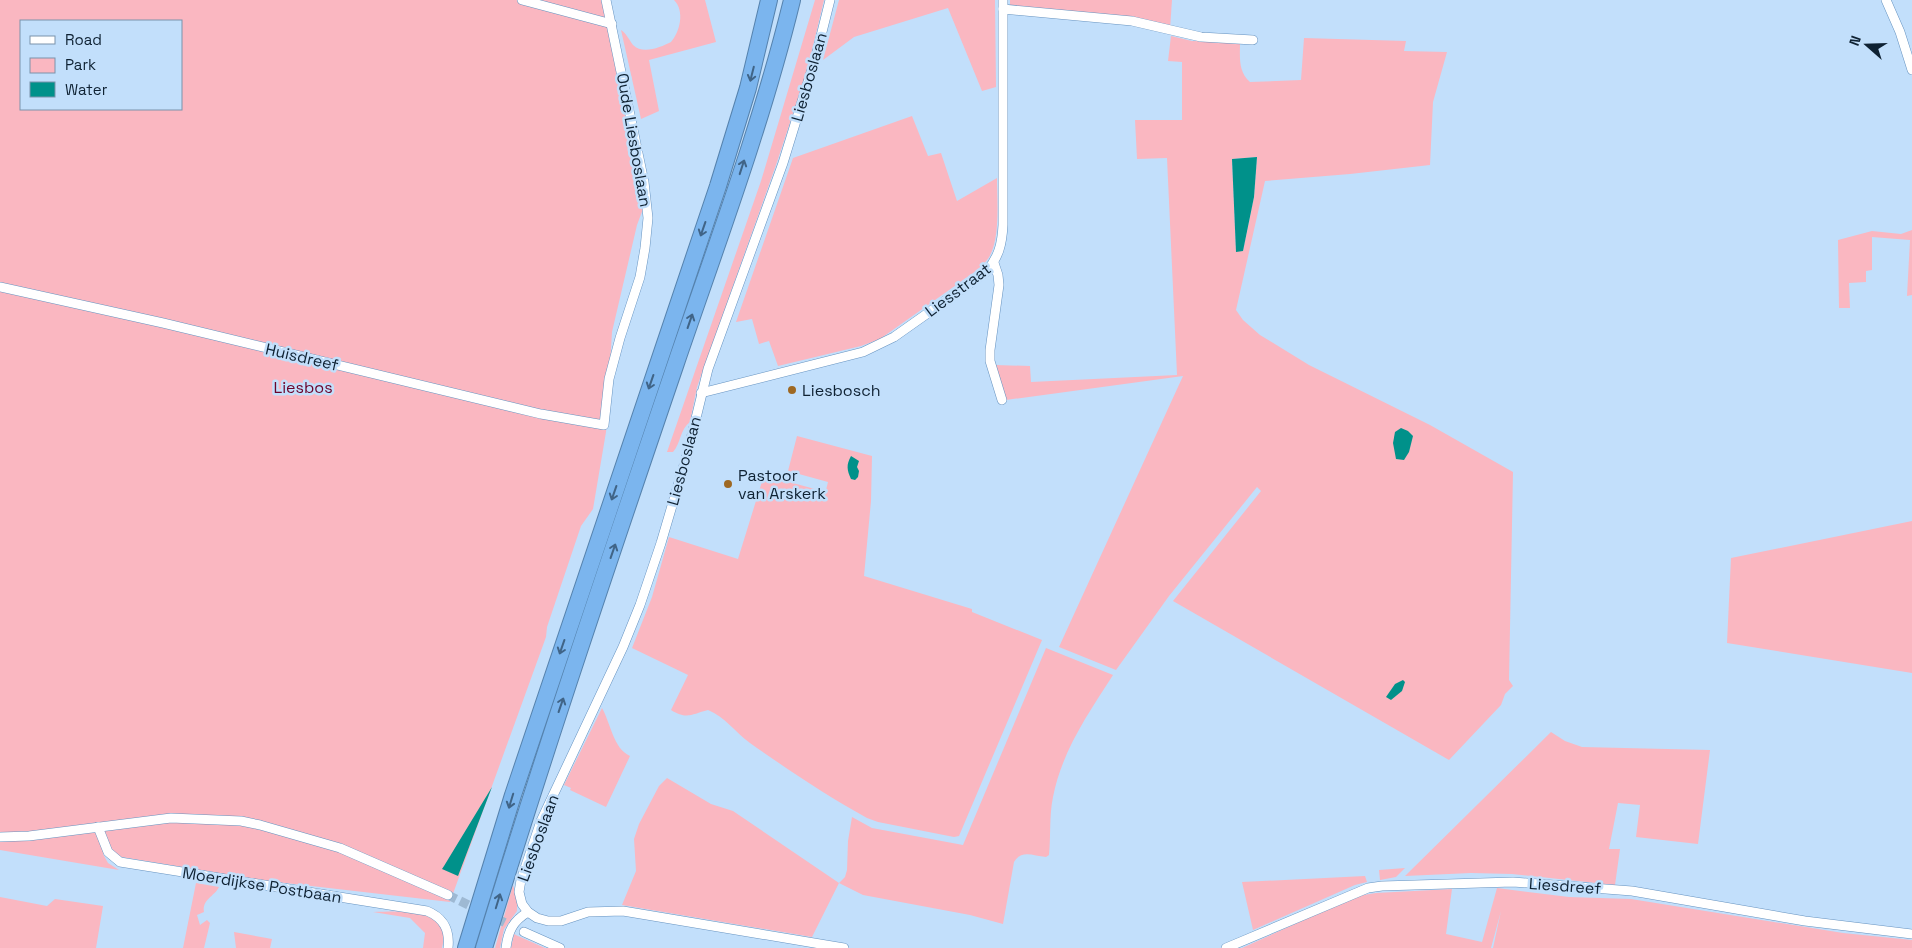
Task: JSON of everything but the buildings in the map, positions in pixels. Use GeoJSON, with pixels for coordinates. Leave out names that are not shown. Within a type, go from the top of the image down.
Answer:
{"type":"FeatureCollection","features":[{"type":"Feature","properties":{"kind":"highway"},"geometry":{"type":"LineString","coordinates":[[466,948],[512,795],[718,186],[748,88],[770,0]]}},
{"type":"Feature","properties":{"kind":"highway"},"geometry":{"type":"LineString","coordinates":[[484,948],[545,752],[731,201],[768,86],[792,0]]}},
{"type":"Feature","properties":{"kind":"street"},"geometry":{"type":"LineString","coordinates":[[522,0],[612,24]]}},
{"type":"Feature","properties":{"kind":"street","name":"Oude Liesboslaan"},"geometry":{"type":"LineString","coordinates":[[604,425],[609,379],[640,277],[648,218],[644,182],[606,0]]}},
{"type":"Feature","properties":{"kind":"street","name":"Liesboslaan"},"geometry":{"type":"LineString","coordinates":[[528,912],[522,904],[519,892],[521,880],[541,821],[623,647],[640,605],[661,543],[687,455],[708,369],[783,163],[816,56],[830,0]]}},
{"type":"Feature","properties":{"kind":"street"},"geometry":{"type":"LineString","coordinates":[[1886,0],[1900,32],[1912,70]]}},
{"type":"Feature","properties":{"kind":"street"},"geometry":{"type":"LineString","coordinates":[[1003,5],[1132,21],[1202,37],[1253,40]]}},
{"type":"Feature","properties":{"kind":"street","name":"Liesstraat"},"geometry":{"type":"LineString","coordinates":[[701,392],[862,352],[894,337],[986,272],[994,263],[1002,246],[1003,225],[1003,5]]}},
{"type":"Feature","properties":{"kind":"street"},"geometry":{"type":"LineString","coordinates":[[994,263],[999,285],[990,361],[1002,400]]}},
{"type":"Feature","properties":{"kind":"street","name":"Huisdreef"},"geometry":{"type":"LineString","coordinates":[[0,288],[163,323],[541,414],[604,425]]}},
{"type":"Feature","properties":{"kind":"street"},"geometry":{"type":"LineString","coordinates":[[0,837],[29,836],[171,818],[241,821],[340,848],[448,896]]}},
{"type":"Feature","properties":{"kind":"street","name":"Moerdijkse Postbaan"},"geometry":{"type":"LineString","coordinates":[[98,827],[108,852],[120,862],[427,911],[436,915],[443,922],[447,932],[448,948]]}},
{"type":"Feature","properties":{"kind":"street","name":"Liesdreef"},"geometry":{"type":"LineString","coordinates":[[1226,948],[1368,888],[1513,882],[1632,891],[1805,921],[1912,934]]}},
{"type":"Feature","properties":{"kind":"street"},"geometry":{"type":"LineString","coordinates":[[506,948],[511,928],[518,919],[528,912],[537,918],[548,921],[561,920],[588,912],[623,911],[819,946],[844,948]]}},
{"type":"Feature","properties":{"kind":"street"},"geometry":{"type":"LineString","coordinates":[[524,932],[560,948]]}},
{"type":"Feature","properties":{"kind":"green space","name":"Liesbos"},"geometry":{"type":"Polygon","coordinates":[[[0,0],[604,0],[649,193],[637,225],[612,332],[606,432],[593,509],[581,526],[547,627],[546,637],[450,902],[268,881],[103,854],[108,863],[119,870],[0,850],[0,0]]]}},
{"type":"Feature","properties":{"kind":"green space"},"geometry":{"type":"Polygon","coordinates":[[[674,0],[705,0],[716,42],[649,60],[659,111],[641,119],[621,30],[637,48],[647,50],[671,42],[677,33],[680,21],[679,10],[674,0]]]}},
{"type":"Feature","properties":{"kind":"green space"},"geometry":{"type":"Polygon","coordinates":[[[815,0],[824,0],[807,71],[776,165],[697,387],[690,422],[684,428],[673,452],[667,452],[761,181],[815,0]]]}},
{"type":"Feature","properties":{"kind":"green space"},"geometry":{"type":"Polygon","coordinates":[[[839,0],[995,0],[996,87],[982,91],[948,8],[854,37],[823,60],[839,0]]]}},
{"type":"Feature","properties":{"kind":"green space"},"geometry":{"type":"Polygon","coordinates":[[[1010,0],[1172,0],[1170,29],[1010,7],[1010,0]]]}},
{"type":"Feature","properties":{"kind":"green space"},"geometry":{"type":"Polygon","coordinates":[[[1171,36],[1192,41],[1240,42],[1240,59],[1243,73],[1250,82],[1301,80],[1304,38],[1406,41],[1404,51],[1447,52],[1433,102],[1430,165],[1265,181],[1236,310],[1243,320],[1260,335],[1309,365],[1430,425],[1513,472],[1509,680],[1513,686],[1505,694],[1501,705],[1449,760],[1173,601],[1261,491],[1257,487],[1169,596],[1116,670],[1059,647],[1183,376],[1006,400],[995,365],[1030,366],[1031,382],[1177,375],[1167,158],[1137,159],[1135,120],[1182,120],[1182,62],[1168,61],[1171,36]],[[1257,157],[1232,159],[1236,251],[1243,251],[1254,197],[1257,157]]]}},
{"type":"Feature","properties":{"kind":"green space"},"geometry":{"type":"Polygon","coordinates":[[[912,116],[928,156],[941,153],[957,201],[997,178],[997,221],[991,252],[986,261],[976,271],[880,339],[861,346],[778,366],[769,341],[759,344],[752,319],[736,322],[793,158],[912,116]]]}},
{"type":"Feature","properties":{"kind":"green space"},"geometry":{"type":"Polygon","coordinates":[[[1912,230],[1912,295],[1907,296],[1910,240],[1872,237],[1872,270],[1866,271],[1866,282],[1849,283],[1850,308],[1839,308],[1838,240],[1872,231],[1901,234],[1912,230]]]}},
{"type":"Feature","properties":{"kind":"green space"},"geometry":{"type":"Polygon","coordinates":[[[797,436],[872,456],[871,501],[864,576],[972,609],[972,612],[1042,640],[959,836],[954,837],[878,822],[867,818],[778,763],[714,713],[708,710],[681,715],[671,710],[688,675],[632,648],[652,597],[669,537],[738,559],[764,475],[822,491],[825,494],[828,482],[788,471],[797,436]]]}},
{"type":"Feature","properties":{"kind":"green space"},"geometry":{"type":"Polygon","coordinates":[[[1912,521],[1912,673],[1727,643],[1731,558],[1912,521]]]}},
{"type":"Feature","properties":{"kind":"green space"},"geometry":{"type":"Polygon","coordinates":[[[1046,648],[1113,675],[1069,748],[1057,780],[1052,804],[1049,855],[1046,857],[1024,854],[1014,862],[1003,924],[970,915],[863,895],[839,883],[845,877],[847,870],[848,841],[852,817],[872,828],[963,845],[1046,648]]]}},
{"type":"Feature","properties":{"kind":"green space"},"geometry":{"type":"Polygon","coordinates":[[[602,708],[616,742],[630,756],[606,807],[570,790],[571,788],[564,785],[602,708]]]}},
{"type":"Feature","properties":{"kind":"green space"},"geometry":{"type":"Polygon","coordinates":[[[1551,732],[1565,741],[1582,747],[1710,750],[1698,844],[1636,837],[1640,805],[1618,803],[1609,849],[1620,849],[1615,885],[1512,874],[1471,873],[1405,876],[1551,732]]]}},
{"type":"Feature","properties":{"kind":"green space"},"geometry":{"type":"Polygon","coordinates":[[[667,778],[711,804],[733,811],[839,883],[812,937],[622,905],[636,871],[634,839],[639,824],[659,786],[667,778]]]}},
{"type":"Feature","properties":{"kind":"green space"},"geometry":{"type":"Polygon","coordinates":[[[1405,868],[1396,877],[1380,880],[1379,870],[1405,868]]]}},
{"type":"Feature","properties":{"kind":"green space"},"geometry":{"type":"Polygon","coordinates":[[[1365,876],[1367,882],[1355,885],[1253,930],[1242,882],[1365,876]]]}},
{"type":"Feature","properties":{"kind":"green space"},"geometry":{"type":"Polygon","coordinates":[[[196,883],[219,887],[205,904],[204,912],[197,915],[200,925],[207,920],[210,923],[204,948],[183,948],[196,883]]]}},
{"type":"Feature","properties":{"kind":"green space"},"geometry":{"type":"Polygon","coordinates":[[[513,885],[517,899],[517,911],[504,929],[500,948],[495,948],[513,885]]]}},
{"type":"Feature","properties":{"kind":"green space"},"geometry":{"type":"Polygon","coordinates":[[[1497,888],[1569,897],[1631,899],[1843,933],[1912,940],[1912,948],[1493,948],[1501,911],[1491,948],[1242,948],[1357,896],[1376,893],[1452,889],[1446,934],[1482,942],[1497,888]]]}},
{"type":"Feature","properties":{"kind":"green space"},"geometry":{"type":"Polygon","coordinates":[[[0,897],[47,906],[55,899],[103,906],[96,948],[0,948],[0,897]]]}},
{"type":"Feature","properties":{"kind":"green space"},"geometry":{"type":"Polygon","coordinates":[[[373,912],[409,912],[432,918],[440,924],[444,934],[442,948],[423,948],[425,933],[410,918],[373,912]]]}},
{"type":"Feature","properties":{"kind":"green space"},"geometry":{"type":"Polygon","coordinates":[[[234,932],[272,939],[270,948],[236,948],[234,932]]]}},
{"type":"Feature","properties":{"kind":"green space"},"geometry":{"type":"Polygon","coordinates":[[[514,934],[518,936],[545,948],[511,948],[514,934]]]}},
{"type":"Feature","properties":{"kind":"water"},"geometry":{"type":"Polygon","coordinates":[[[1257,157],[1254,197],[1243,251],[1236,252],[1232,159],[1257,157]]]}},
{"type":"Feature","properties":{"kind":"water"},"geometry":{"type":"Polygon","coordinates":[[[1401,428],[1413,436],[1409,452],[1404,460],[1396,459],[1393,443],[1395,432],[1401,428]]]}},
{"type":"Feature","properties":{"kind":"water"},"geometry":{"type":"Polygon","coordinates":[[[851,456],[859,461],[857,467],[859,471],[858,477],[855,480],[851,479],[848,470],[848,462],[851,456]]]}},
{"type":"Feature","properties":{"kind":"water"},"geometry":{"type":"Polygon","coordinates":[[[1403,680],[1405,682],[1402,691],[1391,700],[1386,697],[1395,684],[1403,680]]]}},
{"type":"Feature","properties":{"kind":"water"},"geometry":{"type":"Polygon","coordinates":[[[492,787],[458,876],[442,869],[444,866],[492,787]]]}},
{"type":"Feature","properties":{"kind":"tunnel"},"geometry":{"type":"LineString","coordinates":[[448,895],[524,932]]}},
{"type":"Feature","properties":{"kind":"place","name":"Liesbosch"},"geometry":{"type":"Point","coordinates":[792,390]}},
{"type":"Feature","properties":{"kind":"place","name":"Pastoor van Arskerk"},"geometry":{"type":"Point","coordinates":[728,484]}}]}
